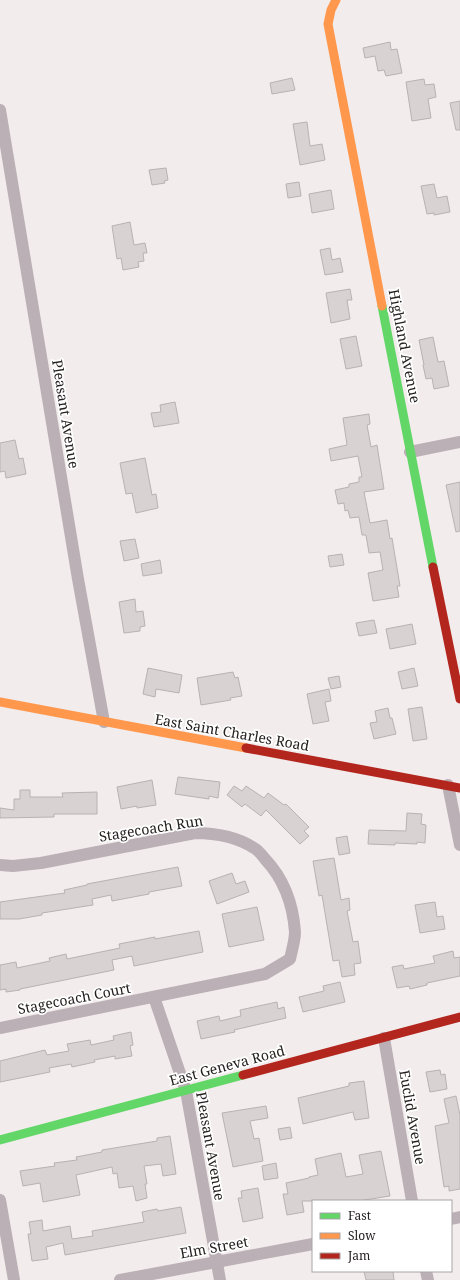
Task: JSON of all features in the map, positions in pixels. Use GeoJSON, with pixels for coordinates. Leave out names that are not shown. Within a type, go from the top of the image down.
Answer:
{"type":"FeatureCollection","features":[{"type":"Feature","properties":{"kind":"street","name":"Highland Avenue"},"geometry":{"type":"LineString","coordinates":[[336,0],[330,10],[328,24],[436,584],[455,649],[460,699]]}},
{"type":"Feature","properties":{"kind":"street","name":"Pleasant Avenue"},"geometry":{"type":"LineString","coordinates":[[0,110],[78,579],[104,722]]}},
{"type":"Feature","properties":{"kind":"street"},"geometry":{"type":"LineString","coordinates":[[410,452],[460,442]]}},
{"type":"Feature","properties":{"kind":"street","name":"East Saint Charles Road"},"geometry":{"type":"LineString","coordinates":[[0,702],[460,788]]}},
{"type":"Feature","properties":{"kind":"street"},"geometry":{"type":"LineString","coordinates":[[448,785],[460,845]]}},
{"type":"Feature","properties":{"kind":"street","name":"Stagecoach Run"},"geometry":{"type":"LineString","coordinates":[[0,865],[13,866],[41,863],[195,833],[208,833],[230,837],[255,848],[273,868],[286,890],[295,933],[290,959],[265,974],[154,997]]}},
{"type":"Feature","properties":{"kind":"street","name":"Pleasant Avenue"},"geometry":{"type":"LineString","coordinates":[[154,997],[186,1091],[220,1280]]}},
{"type":"Feature","properties":{"kind":"street","name":"Stagecoach Court"},"geometry":{"type":"LineString","coordinates":[[0,1028],[154,997]]}},
{"type":"Feature","properties":{"kind":"street","name":"East Geneva Road"},"geometry":{"type":"LineString","coordinates":[[0,1140],[460,1017]]}},
{"type":"Feature","properties":{"kind":"street","name":"Euclid Avenue"},"geometry":{"type":"LineString","coordinates":[[384,1038],[412,1200]]}},
{"type":"Feature","properties":{"kind":"street"},"geometry":{"type":"LineString","coordinates":[[0,1200],[14,1280]]}},
{"type":"Feature","properties":{"kind":"street","name":"Elm Street"},"geometry":{"type":"LineString","coordinates":[[120,1280],[312,1244]]}},
{"type":"Feature","properties":{"kind":"building"},"geometry":{"type":"Polygon","coordinates":[[[390,42],[391,50],[397,49],[402,73],[386,76],[384,70],[378,71],[375,56],[365,58],[363,48],[390,42]]]}},
{"type":"Feature","properties":{"kind":"building"},"geometry":{"type":"Polygon","coordinates":[[[292,78],[295,90],[272,94],[270,83],[292,78]]]}},
{"type":"Feature","properties":{"kind":"building"},"geometry":{"type":"Polygon","coordinates":[[[424,79],[425,85],[434,84],[436,97],[428,99],[431,118],[412,121],[406,82],[424,79]]]}},
{"type":"Feature","properties":{"kind":"building"},"geometry":{"type":"Polygon","coordinates":[[[460,101],[460,130],[456,130],[450,103],[460,101]]]}},
{"type":"Feature","properties":{"kind":"building"},"geometry":{"type":"Polygon","coordinates":[[[307,122],[310,146],[322,144],[325,160],[300,165],[293,124],[307,122]]]}},
{"type":"Feature","properties":{"kind":"building"},"geometry":{"type":"Polygon","coordinates":[[[166,168],[168,180],[164,181],[165,183],[152,185],[149,170],[166,168]]]}},
{"type":"Feature","properties":{"kind":"building"},"geometry":{"type":"Polygon","coordinates":[[[299,182],[301,196],[288,198],[286,184],[299,182]]]}},
{"type":"Feature","properties":{"kind":"building"},"geometry":{"type":"Polygon","coordinates":[[[434,184],[437,198],[447,196],[450,212],[434,215],[434,213],[427,214],[421,186],[434,184]]]}},
{"type":"Feature","properties":{"kind":"building"},"geometry":{"type":"Polygon","coordinates":[[[331,190],[334,209],[312,213],[309,194],[331,190]]]}},
{"type":"Feature","properties":{"kind":"building"},"geometry":{"type":"Polygon","coordinates":[[[130,222],[134,245],[145,243],[147,253],[143,253],[144,261],[138,262],[139,267],[123,270],[121,258],[117,259],[112,226],[130,222]]]}},
{"type":"Feature","properties":{"kind":"building"},"geometry":{"type":"Polygon","coordinates":[[[330,248],[332,260],[340,258],[343,272],[325,275],[320,250],[330,248]]]}},
{"type":"Feature","properties":{"kind":"building"},"geometry":{"type":"Polygon","coordinates":[[[350,289],[352,300],[347,300],[350,319],[331,323],[326,293],[350,289]]]}},
{"type":"Feature","properties":{"kind":"building"},"geometry":{"type":"Polygon","coordinates":[[[356,336],[362,366],[346,369],[340,339],[356,336]]]}},
{"type":"Feature","properties":{"kind":"building"},"geometry":{"type":"Polygon","coordinates":[[[433,337],[438,362],[444,361],[449,386],[434,389],[432,378],[426,379],[419,340],[433,337]]]}},
{"type":"Feature","properties":{"kind":"building"},"geometry":{"type":"Polygon","coordinates":[[[175,402],[179,423],[154,427],[151,413],[161,412],[160,405],[175,402]]]}},
{"type":"Feature","properties":{"kind":"building"},"geometry":{"type":"Polygon","coordinates":[[[369,414],[370,424],[367,425],[371,447],[377,445],[384,489],[364,492],[370,523],[387,520],[390,539],[392,538],[400,586],[397,586],[399,597],[373,601],[368,573],[383,570],[380,552],[369,553],[366,535],[362,535],[359,517],[350,518],[348,510],[345,511],[344,503],[338,504],[335,490],[349,487],[349,484],[359,482],[359,477],[362,477],[358,456],[331,461],[329,449],[347,445],[343,418],[369,414]]]}},
{"type":"Feature","properties":{"kind":"building"},"geometry":{"type":"Polygon","coordinates":[[[15,440],[19,459],[23,458],[26,474],[6,478],[5,471],[0,472],[0,443],[15,440]]]}},
{"type":"Feature","properties":{"kind":"building"},"geometry":{"type":"Polygon","coordinates":[[[145,458],[152,495],[156,494],[158,508],[136,513],[132,493],[126,494],[120,463],[145,458]]]}},
{"type":"Feature","properties":{"kind":"building"},"geometry":{"type":"Polygon","coordinates":[[[460,482],[460,531],[456,532],[446,485],[460,482]]]}},
{"type":"Feature","properties":{"kind":"building"},"geometry":{"type":"Polygon","coordinates":[[[135,539],[139,558],[124,561],[120,541],[135,539]]]}},
{"type":"Feature","properties":{"kind":"building"},"geometry":{"type":"Polygon","coordinates":[[[342,554],[344,565],[330,567],[328,556],[342,554]]]}},
{"type":"Feature","properties":{"kind":"building"},"geometry":{"type":"Polygon","coordinates":[[[160,560],[162,573],[143,576],[141,564],[160,560]]]}},
{"type":"Feature","properties":{"kind":"building"},"geometry":{"type":"Polygon","coordinates":[[[135,599],[136,612],[143,611],[145,626],[140,627],[140,631],[124,633],[119,602],[135,599]]]}},
{"type":"Feature","properties":{"kind":"building"},"geometry":{"type":"Polygon","coordinates":[[[374,620],[377,633],[359,636],[356,623],[374,620]]]}},
{"type":"Feature","properties":{"kind":"building"},"geometry":{"type":"Polygon","coordinates":[[[412,624],[416,644],[390,649],[386,629],[412,624]]]}},
{"type":"Feature","properties":{"kind":"building"},"geometry":{"type":"Polygon","coordinates":[[[148,668],[182,675],[179,693],[156,689],[155,697],[143,694],[148,668]]]}},
{"type":"Feature","properties":{"kind":"building"},"geometry":{"type":"Polygon","coordinates":[[[414,668],[418,686],[402,689],[398,672],[414,668]]]}},
{"type":"Feature","properties":{"kind":"building"},"geometry":{"type":"Polygon","coordinates":[[[233,672],[235,678],[238,677],[242,696],[230,698],[231,700],[201,705],[197,678],[233,672]]]}},
{"type":"Feature","properties":{"kind":"building"},"geometry":{"type":"Polygon","coordinates":[[[339,676],[341,687],[331,689],[328,678],[339,676]]]}},
{"type":"Feature","properties":{"kind":"building"},"geometry":{"type":"Polygon","coordinates":[[[329,689],[331,701],[325,702],[329,721],[313,724],[307,694],[329,689]]]}},
{"type":"Feature","properties":{"kind":"building"},"geometry":{"type":"Polygon","coordinates":[[[422,707],[427,739],[413,741],[408,709],[422,707]]]}},
{"type":"Feature","properties":{"kind":"building"},"geometry":{"type":"Polygon","coordinates":[[[388,708],[396,734],[374,739],[370,723],[377,722],[375,711],[388,708]]]}},
{"type":"Feature","properties":{"kind":"building"},"geometry":{"type":"Polygon","coordinates":[[[178,777],[220,782],[218,798],[209,796],[209,799],[175,794],[178,777]]]}},
{"type":"Feature","properties":{"kind":"building"},"geometry":{"type":"Polygon","coordinates":[[[152,780],[156,805],[121,809],[117,787],[152,780]]]}},
{"type":"Feature","properties":{"kind":"building"},"geometry":{"type":"Polygon","coordinates":[[[234,786],[242,791],[246,786],[264,798],[268,793],[284,805],[286,804],[309,827],[304,831],[309,836],[300,844],[266,810],[261,816],[245,804],[242,807],[227,795],[234,786]]]}},
{"type":"Feature","properties":{"kind":"building"},"geometry":{"type":"Polygon","coordinates":[[[20,790],[30,790],[30,797],[63,797],[62,793],[97,792],[97,814],[54,814],[54,817],[0,818],[0,808],[14,810],[14,799],[20,799],[20,790]]]}},
{"type":"Feature","properties":{"kind":"building"},"geometry":{"type":"Polygon","coordinates":[[[407,813],[422,814],[421,824],[426,825],[425,843],[395,843],[395,845],[368,844],[369,830],[406,831],[407,813]]]}},
{"type":"Feature","properties":{"kind":"building"},"geometry":{"type":"Polygon","coordinates":[[[347,836],[350,853],[339,855],[336,838],[347,836]]]}},
{"type":"Feature","properties":{"kind":"building"},"geometry":{"type":"Polygon","coordinates":[[[334,858],[341,900],[349,898],[350,910],[347,911],[353,942],[358,941],[361,963],[354,964],[355,975],[342,977],[339,960],[333,961],[322,895],[319,896],[313,861],[334,858]]]}},
{"type":"Feature","properties":{"kind":"building"},"geometry":{"type":"Polygon","coordinates":[[[178,867],[182,886],[112,901],[111,895],[92,899],[93,905],[42,913],[42,915],[19,919],[0,919],[0,902],[65,893],[64,890],[87,884],[178,867]]]}},
{"type":"Feature","properties":{"kind":"building"},"geometry":{"type":"Polygon","coordinates":[[[232,873],[236,884],[245,881],[249,892],[217,904],[209,881],[232,873]]]}},
{"type":"Feature","properties":{"kind":"building"},"geometry":{"type":"Polygon","coordinates":[[[435,902],[437,917],[443,916],[445,929],[420,933],[415,905],[435,902]]]}},
{"type":"Feature","properties":{"kind":"building"},"geometry":{"type":"Polygon","coordinates":[[[257,907],[264,940],[229,947],[222,914],[257,907]]]}},
{"type":"Feature","properties":{"kind":"building"},"geometry":{"type":"Polygon","coordinates":[[[199,931],[203,952],[134,966],[132,956],[112,960],[114,970],[20,990],[6,992],[6,989],[0,990],[0,965],[16,962],[17,968],[50,961],[49,958],[66,954],[67,959],[120,948],[119,944],[199,931]]]}},
{"type":"Feature","properties":{"kind":"building"},"geometry":{"type":"Polygon","coordinates":[[[453,951],[454,958],[460,957],[460,976],[427,983],[427,985],[410,989],[409,986],[397,988],[392,967],[403,965],[404,969],[435,963],[433,956],[453,951]]]}},
{"type":"Feature","properties":{"kind":"building"},"geometry":{"type":"Polygon","coordinates":[[[340,982],[345,1002],[303,1012],[299,997],[324,991],[323,986],[340,982]]]}},
{"type":"Feature","properties":{"kind":"building"},"geometry":{"type":"Polygon","coordinates":[[[277,1002],[278,1009],[284,1007],[286,1018],[234,1030],[235,1032],[201,1039],[197,1021],[219,1016],[220,1021],[241,1016],[240,1010],[277,1002]]]}},
{"type":"Feature","properties":{"kind":"building"},"geometry":{"type":"Polygon","coordinates":[[[131,1032],[133,1045],[130,1046],[132,1056],[115,1059],[115,1056],[94,1060],[95,1062],[72,1067],[71,1064],[49,1068],[50,1072],[0,1082],[0,1061],[45,1050],[47,1055],[69,1051],[67,1044],[90,1040],[91,1045],[114,1040],[113,1036],[131,1032]]]}},
{"type":"Feature","properties":{"kind":"building"},"geometry":{"type":"Polygon","coordinates":[[[440,1070],[441,1075],[445,1074],[447,1089],[430,1092],[426,1072],[440,1070]]]}},
{"type":"Feature","properties":{"kind":"building"},"geometry":{"type":"Polygon","coordinates":[[[364,1081],[369,1118],[355,1120],[353,1112],[303,1124],[298,1098],[349,1086],[349,1083],[364,1081]]]}},
{"type":"Feature","properties":{"kind":"building"},"geometry":{"type":"Polygon","coordinates":[[[456,1096],[460,1115],[460,1189],[449,1191],[449,1186],[444,1187],[435,1126],[449,1123],[444,1099],[456,1096]]]}},
{"type":"Feature","properties":{"kind":"building"},"geometry":{"type":"Polygon","coordinates":[[[266,1106],[268,1118],[250,1121],[254,1139],[259,1138],[263,1161],[233,1167],[222,1113],[266,1106]]]}},
{"type":"Feature","properties":{"kind":"building"},"geometry":{"type":"Polygon","coordinates":[[[290,1127],[292,1138],[280,1140],[278,1129],[290,1127]]]}},
{"type":"Feature","properties":{"kind":"building"},"geometry":{"type":"Polygon","coordinates":[[[170,1136],[176,1174],[163,1176],[161,1164],[144,1166],[147,1184],[145,1184],[147,1198],[136,1201],[133,1186],[119,1188],[117,1173],[113,1174],[112,1167],[76,1175],[80,1195],[43,1202],[40,1183],[23,1186],[20,1171],[55,1166],[54,1163],[77,1160],[76,1157],[102,1152],[102,1150],[157,1141],[157,1138],[170,1136]]]}},
{"type":"Feature","properties":{"kind":"building"},"geometry":{"type":"Polygon","coordinates":[[[381,1151],[390,1196],[364,1200],[302,1201],[304,1212],[287,1215],[283,1194],[288,1194],[286,1183],[318,1175],[315,1159],[341,1153],[346,1177],[363,1174],[359,1155],[381,1151]]]}},
{"type":"Feature","properties":{"kind":"building"},"geometry":{"type":"Polygon","coordinates":[[[276,1163],[278,1178],[264,1180],[262,1166],[276,1163]]]}},
{"type":"Feature","properties":{"kind":"building"},"geometry":{"type":"Polygon","coordinates":[[[258,1188],[263,1218],[243,1222],[238,1198],[242,1198],[241,1191],[258,1188]]]}},
{"type":"Feature","properties":{"kind":"building"},"geometry":{"type":"Polygon","coordinates":[[[181,1207],[186,1233],[65,1255],[63,1243],[46,1247],[48,1259],[32,1261],[28,1234],[31,1234],[29,1222],[42,1220],[43,1231],[70,1226],[72,1239],[93,1236],[92,1231],[144,1222],[142,1212],[181,1207]]]}},
{"type":"Feature","properties":{"kind":"building"},"geometry":{"type":"Polygon","coordinates":[[[364,1272],[393,1272],[394,1280],[366,1280],[364,1272]]]}},
{"type":"Feature","properties":{"kind":"traffic: fast"},"geometry":{"type":"LineString","coordinates":[[382,306],[433,567]]}},
{"type":"Feature","properties":{"kind":"traffic: fast"},"geometry":{"type":"LineString","coordinates":[[0,1140],[243,1075]]}},
{"type":"Feature","properties":{"kind":"traffic: slow"},"geometry":{"type":"LineString","coordinates":[[336,0],[331,10],[328,24],[382,306]]}},
{"type":"Feature","properties":{"kind":"traffic: slow"},"geometry":{"type":"LineString","coordinates":[[0,702],[246,748]]}},
{"type":"Feature","properties":{"kind":"traffic: jam"},"geometry":{"type":"LineString","coordinates":[[433,567],[460,699]]}},
{"type":"Feature","properties":{"kind":"traffic: jam"},"geometry":{"type":"LineString","coordinates":[[246,748],[460,788]]}},
{"type":"Feature","properties":{"kind":"traffic: jam"},"geometry":{"type":"LineString","coordinates":[[243,1075],[460,1017]]}}]}
